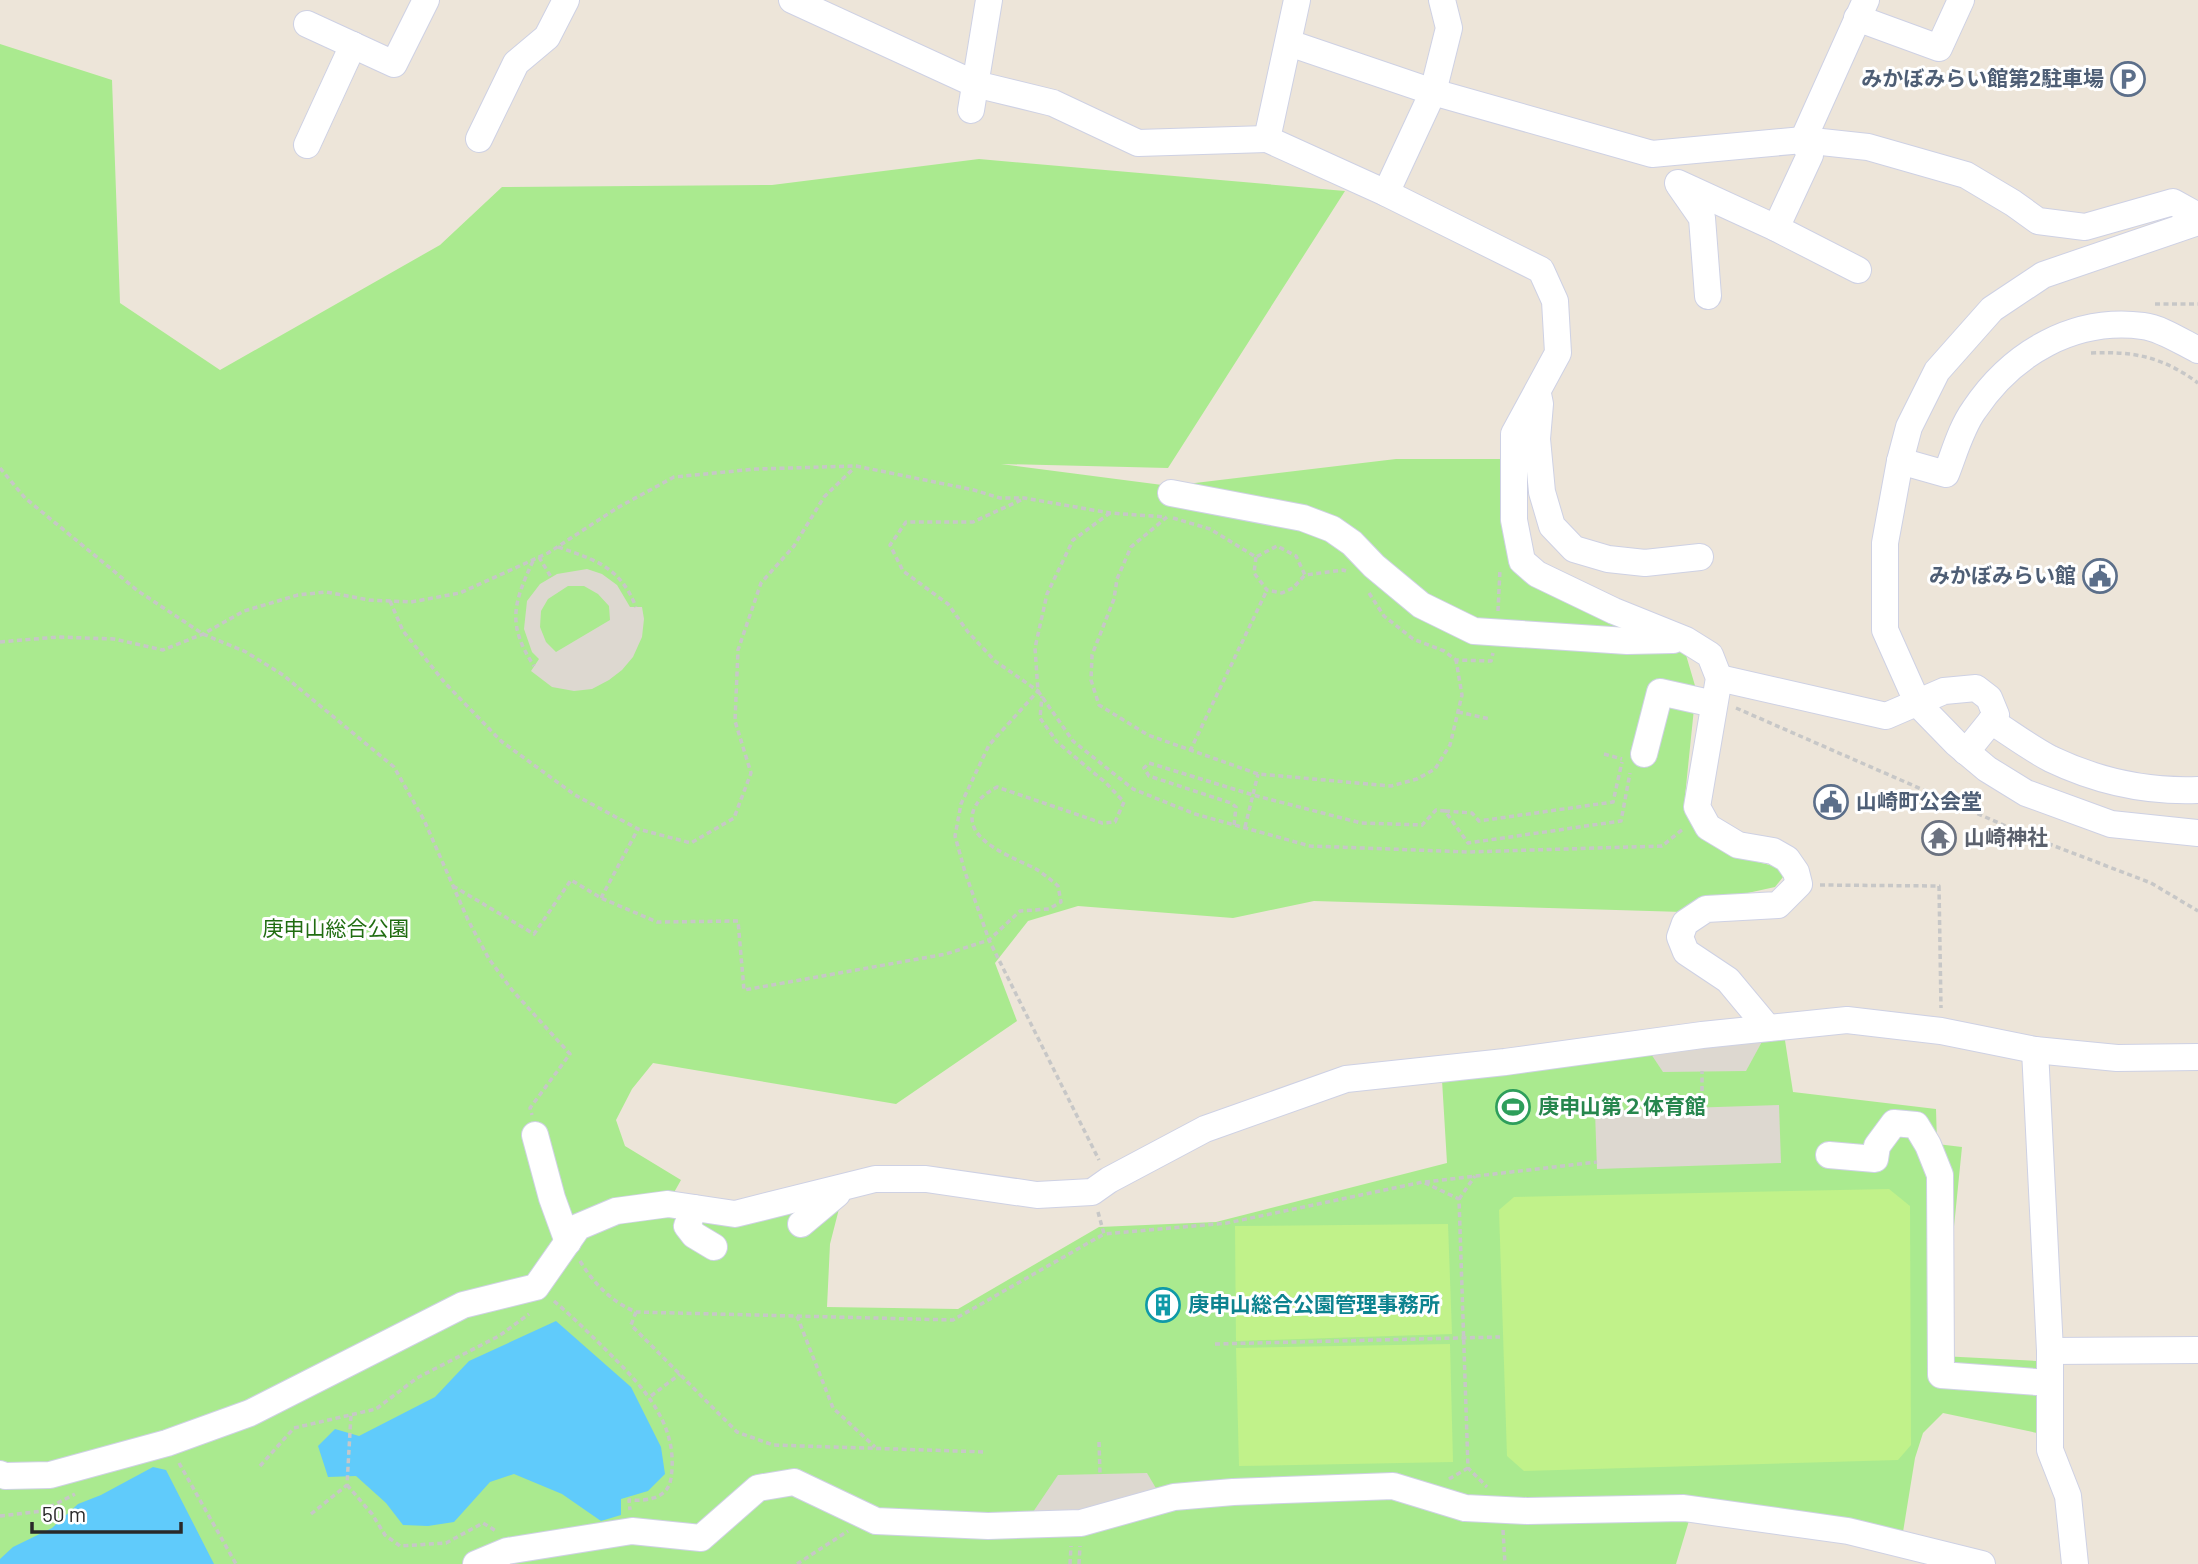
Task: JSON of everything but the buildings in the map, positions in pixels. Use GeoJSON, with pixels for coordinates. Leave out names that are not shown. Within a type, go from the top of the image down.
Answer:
{"type":"FeatureCollection","features":[{"type":"Feature","properties":{"kind":"street"},"geometry":{"type":"LineString","coordinates":[[307,24],[394,64],[426,0]]}},
{"type":"Feature","properties":{"kind":"street"},"geometry":{"type":"LineString","coordinates":[[479,139],[516,63],[547,37],[566,0]]}},
{"type":"Feature","properties":{"kind":"street"},"geometry":{"type":"LineString","coordinates":[[792,0],[973,97],[1053,103],[1138,143],[1267,139],[1386,193],[1541,271],[1555,301],[1558,353],[1514,434],[1514,520],[1522,561],[1537,574],[1614,611],[1686,640],[1710,655],[1716,691],[1697,807],[1707,827],[1738,845],[1773,851],[1787,859],[1796,872],[1799,884],[1778,905],[1706,909],[1685,923],[1680,937],[1686,952],[1728,980],[1768,1028]]}},
{"type":"Feature","properties":{"kind":"street"},"geometry":{"type":"LineString","coordinates":[[973,97],[989,0]]}},
{"type":"Feature","properties":{"kind":"street"},"geometry":{"type":"LineString","coordinates":[[1267,139],[1297,0]]}},
{"type":"Feature","properties":{"kind":"street"},"geometry":{"type":"LineString","coordinates":[[1386,193],[1433,92],[1449,28],[1442,0]]}},
{"type":"Feature","properties":{"kind":"street"},"geometry":{"type":"LineString","coordinates":[[1776,228],[1810,155],[1804,140],[1861,9],[1939,48],[1961,0]]}},
{"type":"Feature","properties":{"kind":"street"},"geometry":{"type":"LineString","coordinates":[[1289,43],[1433,92],[1652,154],[1804,140],[1868,147],[1966,175],[2038,221],[2070,214],[2085,227],[2173,201],[2198,216]]}},
{"type":"Feature","properties":{"kind":"street"},"geometry":{"type":"LineString","coordinates":[[307,145],[354,45]]}},
{"type":"Feature","properties":{"kind":"street"},"geometry":{"type":"LineString","coordinates":[[1652,154],[1678,183],[1702,218],[1708,296]]}},
{"type":"Feature","properties":{"kind":"street"},"geometry":{"type":"LineString","coordinates":[[1678,183],[1776,228],[1858,270]]}},
{"type":"Feature","properties":{"kind":"street"},"geometry":{"type":"LineString","coordinates":[[2198,222],[2043,275],[1992,309],[1937,371],[1909,427],[1885,543],[1885,630],[1918,704],[1966,752],[1986,769],[2026,793],[2111,824],[2198,833]]}},
{"type":"Feature","properties":{"kind":"street"},"geometry":{"type":"LineString","coordinates":[[1900,461],[1946,474],[1972,412],[1996,381],[2042,344],[2098,324],[2146,326],[2198,349]]}},
{"type":"Feature","properties":{"kind":"street"},"geometry":{"type":"LineString","coordinates":[[1537,389],[1540,404],[1537,439],[1542,492],[1552,526],[1574,549],[1608,559],[1645,563],[1700,556]]}},
{"type":"Feature","properties":{"kind":"street"},"geometry":{"type":"LineString","coordinates":[[1169,505],[1303,518],[1332,529],[1352,543],[1374,566],[1421,605],[1474,631],[1627,641],[1686,640]]}},
{"type":"Feature","properties":{"kind":"street"},"geometry":{"type":"LineString","coordinates":[[1644,754],[1660,692],[1809,688],[1886,716],[1944,691],[1976,688],[1989,698],[1996,715],[1966,752]]}},
{"type":"Feature","properties":{"kind":"street"},"geometry":{"type":"LineString","coordinates":[[1991,721],[2050,758],[2116,784],[2198,790]]}},
{"type":"Feature","properties":{"kind":"street"},"geometry":{"type":"LineString","coordinates":[[0,1474],[51,1475],[167,1443],[250,1413],[463,1305],[536,1287],[578,1227],[616,1211],[668,1204],[736,1214],[875,1179],[926,1179],[1037,1195],[1101,1186],[1205,1129],[1346,1079],[1847,1020],[1941,1031],[2035,1050],[2117,1058],[2198,1057]]}},
{"type":"Feature","properties":{"kind":"street"},"geometry":{"type":"LineString","coordinates":[[2035,1050],[2050,1351],[2050,1450],[2068,1496],[2075,1564]]}},
{"type":"Feature","properties":{"kind":"street"},"geometry":{"type":"LineString","coordinates":[[1829,1155],[1875,1159],[1877,1146],[1894,1123],[1916,1125],[1928,1145],[1940,1175],[1941,1375],[2050,1383]]}},
{"type":"Feature","properties":{"kind":"street"},"geometry":{"type":"LineString","coordinates":[[535,1135],[545,1175],[568,1242]]}},
{"type":"Feature","properties":{"kind":"street"},"geometry":{"type":"LineString","coordinates":[[801,1224],[846,1186]]}},
{"type":"Feature","properties":{"kind":"street"},"geometry":{"type":"LineString","coordinates":[[694,1208],[687,1226],[694,1235],[714,1247]]}},
{"type":"Feature","properties":{"kind":"street"},"geometry":{"type":"LineString","coordinates":[[2050,1351],[2198,1350]]}},
{"type":"Feature","properties":{"kind":"street"},"geometry":{"type":"LineString","coordinates":[[476,1564],[507,1551],[632,1531],[701,1538],[758,1488],[794,1482],[876,1521],[988,1526],[1081,1523],[1174,1497],[1393,1486],[1465,1508],[1506,1511],[1684,1508],[1848,1531],[1982,1564]]}},
{"type":"Feature","properties":{"kind":"path"},"geometry":{"type":"LineString","coordinates":[[2150,304],[2198,304]]}},
{"type":"Feature","properties":{"kind":"path"},"geometry":{"type":"LineString","coordinates":[[2089,353],[2129,352],[2141,355],[2183,372],[2198,383]]}},
{"type":"Feature","properties":{"kind":"path"},"geometry":{"type":"LineString","coordinates":[[390,601],[403,631],[445,683],[501,741],[575,795],[638,829],[691,843],[734,818],[751,773],[735,721],[738,650],[761,583],[794,546],[824,497],[856,466]]}},
{"type":"Feature","properties":{"kind":"path"},"geometry":{"type":"LineString","coordinates":[[0,642],[58,636],[114,639],[163,650],[203,634],[244,611],[298,595],[326,592],[411,602],[460,593],[558,547],[617,508],[674,477],[756,469],[856,466],[974,489],[1000,498],[1024,498],[1110,513],[1169,505],[1256,557]]}},
{"type":"Feature","properties":{"kind":"path"},"geometry":{"type":"LineString","coordinates":[[0,468],[25,498],[128,583],[203,634],[246,652],[283,675],[394,767],[424,820],[468,920],[489,959],[512,990],[570,1054],[530,1108],[535,1135]]}},
{"type":"Feature","properties":{"kind":"path"},"geometry":{"type":"LineString","coordinates":[[1024,498],[973,522],[906,522],[890,545],[903,571],[948,604],[995,662],[1038,691],[1073,741],[1133,789],[1195,814],[1310,846],[1496,852],[1662,846],[1701,815]]}},
{"type":"Feature","properties":{"kind":"path"},"geometry":{"type":"LineString","coordinates":[[1169,505],[1131,547],[1117,579],[1114,599],[1092,654],[1091,680],[1099,705],[1149,735],[1258,774],[1391,786],[1417,779],[1435,769],[1450,745],[1461,695],[1456,660]]}},
{"type":"Feature","properties":{"kind":"path"},"geometry":{"type":"LineString","coordinates":[[1104,1234],[1101,1186],[989,940],[955,836],[961,804],[989,745],[1038,691],[1035,648],[1047,594],[1073,540],[1110,513]]}},
{"type":"Feature","properties":{"kind":"path"},"geometry":{"type":"LineString","coordinates":[[1256,557],[1277,546],[1296,556],[1305,575]]}},
{"type":"Feature","properties":{"kind":"path"},"geometry":{"type":"LineString","coordinates":[[558,547],[594,559],[615,573],[630,592],[636,607]]}},
{"type":"Feature","properties":{"kind":"path"},"geometry":{"type":"LineString","coordinates":[[539,557],[551,577]]}},
{"type":"Feature","properties":{"kind":"path"},"geometry":{"type":"LineString","coordinates":[[1256,557],[1254,573],[1267,590],[1282,593],[1293,588],[1305,575],[1343,570],[1350,573]]}},
{"type":"Feature","properties":{"kind":"path"},"geometry":{"type":"LineString","coordinates":[[534,560],[520,590],[514,613],[518,637],[534,666]]}},
{"type":"Feature","properties":{"kind":"path"},"geometry":{"type":"LineString","coordinates":[[1364,586],[1384,616],[1412,639],[1444,651],[1456,660],[1491,661],[1497,631],[1500,568]]}},
{"type":"Feature","properties":{"kind":"path"},"geometry":{"type":"LineString","coordinates":[[1190,751],[1267,590]]}},
{"type":"Feature","properties":{"kind":"path"},"geometry":{"type":"LineString","coordinates":[[1716,691],[1735,707],[2031,837],[2151,883],[2198,911]]}},
{"type":"Feature","properties":{"kind":"path"},"geometry":{"type":"LineString","coordinates":[[453,886],[534,934],[571,880],[601,898],[657,922],[738,921],[744,990],[933,956],[989,940],[1020,911],[1049,909],[1061,902],[1058,886],[1039,871],[996,849],[976,833],[971,816],[980,796],[997,787],[1102,823],[1115,822],[1124,802],[1106,783],[1056,742],[1040,718],[1042,696]]}},
{"type":"Feature","properties":{"kind":"path"},"geometry":{"type":"LineString","coordinates":[[1458,712],[1490,719]]}},
{"type":"Feature","properties":{"kind":"path"},"geometry":{"type":"LineString","coordinates":[[1445,811],[1468,843],[1621,821],[1632,762],[1604,754]]}},
{"type":"Feature","properties":{"kind":"path"},"geometry":{"type":"LineString","coordinates":[[1234,825],[1236,807],[1231,803],[1149,776],[1144,768],[1149,763],[1361,824],[1422,825],[1436,810],[1472,813],[1479,821],[1614,802]]}},
{"type":"Feature","properties":{"kind":"path"},"geometry":{"type":"LineString","coordinates":[[1244,828],[1258,774]]}},
{"type":"Feature","properties":{"kind":"path"},"geometry":{"type":"LineString","coordinates":[[601,898],[638,829]]}},
{"type":"Feature","properties":{"kind":"path"},"geometry":{"type":"LineString","coordinates":[[1799,884],[1939,886],[1941,1031]]}},
{"type":"Feature","properties":{"kind":"path"},"geometry":{"type":"LineString","coordinates":[[1702,1071],[1702,1108]]}},
{"type":"Feature","properties":{"kind":"path"},"geometry":{"type":"LineString","coordinates":[[568,1242],[596,1283],[618,1304],[636,1312],[953,1320],[1104,1234],[1227,1223],[1423,1182],[1597,1162]]}},
{"type":"Feature","properties":{"kind":"path"},"geometry":{"type":"LineString","coordinates":[[1475,1176],[1459,1199],[1468,1468],[1506,1511],[1505,1564]]}},
{"type":"Feature","properties":{"kind":"path"},"geometry":{"type":"LineString","coordinates":[[1423,1182],[1459,1199]]}},
{"type":"Feature","properties":{"kind":"path"},"geometry":{"type":"LineString","coordinates":[[536,1287],[594,1337],[650,1396],[669,1435],[673,1465],[670,1485],[659,1497],[646,1501],[629,1500],[632,1531]]}},
{"type":"Feature","properties":{"kind":"path"},"geometry":{"type":"LineString","coordinates":[[636,1312],[631,1325],[737,1432],[773,1445],[986,1452]]}},
{"type":"Feature","properties":{"kind":"path"},"geometry":{"type":"LineString","coordinates":[[260,1466],[294,1428],[376,1409],[417,1378],[499,1336],[530,1313]]}},
{"type":"Feature","properties":{"kind":"path"},"geometry":{"type":"LineString","coordinates":[[797,1317],[833,1408],[876,1449]]}},
{"type":"Feature","properties":{"kind":"path"},"geometry":{"type":"LineString","coordinates":[[1215,1344],[1500,1337]]}},
{"type":"Feature","properties":{"kind":"path"},"geometry":{"type":"LineString","coordinates":[[650,1396],[680,1374]]}},
{"type":"Feature","properties":{"kind":"path"},"geometry":{"type":"LineString","coordinates":[[351,1414],[347,1485],[372,1514],[384,1535],[400,1546],[446,1543],[483,1523],[494,1528],[507,1551]]}},
{"type":"Feature","properties":{"kind":"path"},"geometry":{"type":"LineString","coordinates":[[1099,1442],[1100,1474]]}},
{"type":"Feature","properties":{"kind":"path"},"geometry":{"type":"LineString","coordinates":[[167,1443],[236,1564]]}},
{"type":"Feature","properties":{"kind":"path"},"geometry":{"type":"LineString","coordinates":[[311,1514],[347,1485]]}},
{"type":"Feature","properties":{"kind":"path"},"geometry":{"type":"LineString","coordinates":[[797,1564],[869,1518]]}},
{"type":"Feature","properties":{"kind":"path"},"geometry":{"type":"LineString","coordinates":[[1070,1564],[1071,1551]]}},
{"type":"Feature","properties":{"kind":"green space","name":"庚申山総合公園"},"geometry":{"type":"Polygon","coordinates":[[[0,44],[112,80],[120,303],[220,370],[440,245],[502,187],[772,185],[979,159],[1345,191],[1168,468],[1001,464],[1170,486],[1396,459],[1500,459],[1506,550],[1538,583],[1686,655],[1696,689],[1684,806],[1714,843],[1733,856],[1778,867],[1783,877],[1775,887],[1711,901],[1683,912],[1314,901],[1233,918],[1078,906],[1028,921],[995,963],[1017,1021],[896,1104],[653,1063],[632,1089],[616,1120],[625,1146],[681,1180],[672,1196],[731,1222],[842,1197],[830,1244],[827,1307],[958,1309],[1099,1227],[1216,1222],[1447,1163],[1442,1080],[1784,1034],[1793,1092],[1936,1109],[1937,1144],[1962,1147],[1941,1356],[2037,1361],[2042,1434],[1943,1413],[1923,1433],[1915,1458],[1903,1532],[1694,1504],[1676,1564],[0,1564],[0,44]]]}},
{"type":"Feature","properties":{"kind":"green space"},"geometry":{"type":"Polygon","coordinates":[[[1889,1189],[1910,1206],[1911,1445],[1898,1460],[1524,1471],[1507,1456],[1499,1210],[1514,1197],[1889,1189]]]}},
{"type":"Feature","properties":{"kind":"green space"},"geometry":{"type":"Polygon","coordinates":[[[1448,1224],[1452,1334],[1236,1341],[1235,1226],[1448,1224]]]}},
{"type":"Feature","properties":{"kind":"green space"},"geometry":{"type":"Polygon","coordinates":[[[1450,1344],[1453,1462],[1239,1466],[1236,1348],[1450,1344]]]}},
{"type":"Feature","properties":{"kind":"shaded area"},"geometry":{"type":"Polygon","coordinates":[[[587,569],[602,574],[617,585],[630,607],[642,607],[642,637],[633,657],[622,670],[592,689],[574,691],[552,687],[531,671],[539,659],[532,652],[524,629],[527,601],[540,584],[557,574],[587,569]],[[568,586],[548,599],[541,611],[540,627],[546,642],[556,652],[610,620],[609,606],[598,594],[584,586],[568,586]]]}},
{"type":"Feature","properties":{"kind":"shaded area"},"geometry":{"type":"Polygon","coordinates":[[[1764,1038],[1746,1071],[1663,1072],[1649,1051],[1764,1038]]]}},
{"type":"Feature","properties":{"kind":"shaded area"},"geometry":{"type":"Polygon","coordinates":[[[1779,1105],[1781,1163],[1597,1169],[1595,1111],[1779,1105]]]}},
{"type":"Feature","properties":{"kind":"shaded area"},"geometry":{"type":"Polygon","coordinates":[[[1147,1473],[1157,1490],[1077,1513],[1033,1512],[1058,1475],[1147,1473]]]}},
{"type":"Feature","properties":{"kind":"water"},"geometry":{"type":"Polygon","coordinates":[[[556,1321],[631,1387],[661,1447],[665,1474],[648,1491],[621,1499],[621,1515],[601,1521],[562,1494],[514,1474],[490,1482],[454,1522],[428,1526],[403,1525],[386,1503],[356,1476],[328,1477],[318,1446],[335,1429],[359,1436],[435,1397],[469,1361],[556,1321]]]}},
{"type":"Feature","properties":{"kind":"water"},"geometry":{"type":"Polygon","coordinates":[[[153,1467],[166,1470],[214,1564],[0,1564],[0,1559],[13,1547],[52,1528],[78,1504],[101,1495],[153,1467]]]}},
{"type":"Feature","properties":{"kind":"place","name":"みかぼみらい館第2駐車場"},"geometry":{"type":"Point","coordinates":[2128,79]}},
{"type":"Feature","properties":{"kind":"place","name":"みかぼみらい館"},"geometry":{"type":"Point","coordinates":[2100,576]}},
{"type":"Feature","properties":{"kind":"place","name":"山崎町公会堂"},"geometry":{"type":"Point","coordinates":[1831,802]}},
{"type":"Feature","properties":{"kind":"place","name":"山崎神社"},"geometry":{"type":"Point","coordinates":[1939,838]}},
{"type":"Feature","properties":{"kind":"place","name":"庚申山第２体育館"},"geometry":{"type":"Point","coordinates":[1513,1107]}},
{"type":"Feature","properties":{"kind":"place","name":"庚申山総合公園管理事務所"},"geometry":{"type":"Point","coordinates":[1163,1305]}}]}
